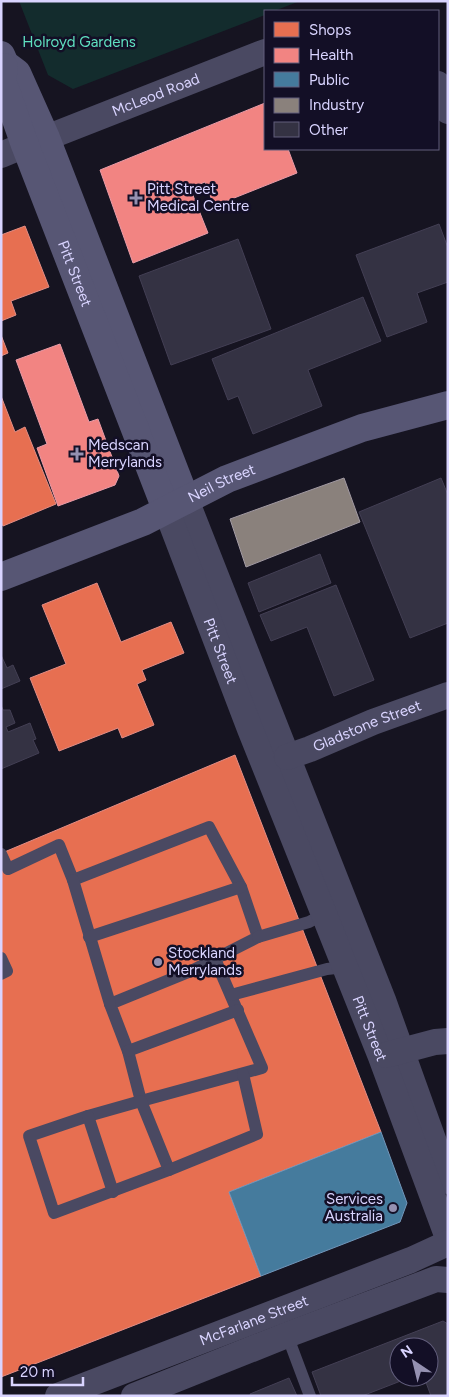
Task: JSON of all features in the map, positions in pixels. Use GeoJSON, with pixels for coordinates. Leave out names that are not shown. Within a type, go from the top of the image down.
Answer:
{"type":"FeatureCollection","features":[{"type":"Feature","properties":{"kind":"main road","name":"Pitt Street"},"geometry":{"type":"LineString","coordinates":[[3,60],[18,73],[24,146],[176,504]]}},
{"type":"Feature","properties":{"kind":"main road","name":"Neil Street"},"geometry":{"type":"LineString","coordinates":[[1,578],[144,522],[176,504],[227,480],[362,428],[448,405]]}},
{"type":"Feature","properties":{"kind":"street","name":"McLeod Road"},"geometry":{"type":"LineString","coordinates":[[24,146],[264,52]]}},
{"type":"Feature","properties":{"kind":"street"},"geometry":{"type":"LineString","coordinates":[[439,87],[448,111]]}},
{"type":"Feature","properties":{"kind":"street","name":"Pitt Street"},"geometry":{"type":"LineString","coordinates":[[176,504],[287,757],[391,1054],[448,1238]]}},
{"type":"Feature","properties":{"kind":"street","name":"Pitt Street"},"geometry":{"type":"LineString","coordinates":[[176,504],[250,729],[345,967],[391,1054],[448,1181]]}},
{"type":"Feature","properties":{"kind":"street","name":"Gladstone Street"},"geometry":{"type":"LineString","coordinates":[[287,757],[373,722],[448,695]]}},
{"type":"Feature","properties":{"kind":"street"},"geometry":{"type":"LineString","coordinates":[[391,1054],[448,1041]]}},
{"type":"Feature","properties":{"kind":"street","name":"McFarlane Street"},"geometry":{"type":"LineString","coordinates":[[58,1396],[411,1260],[448,1243]]}},
{"type":"Feature","properties":{"kind":"street","name":"McFarlane Street"},"geometry":{"type":"LineString","coordinates":[[134,1396],[287,1335],[436,1279],[448,1280]]}},
{"type":"Feature","properties":{"kind":"lane"},"geometry":{"type":"LineString","coordinates":[[73,880],[209,827],[240,887],[258,937]]}},
{"type":"Feature","properties":{"kind":"lane"},"geometry":{"type":"LineString","coordinates":[[1,854],[8,869],[59,845],[73,880],[89,937],[110,1004],[128,1051],[142,1101],[169,1170]]}},
{"type":"Feature","properties":{"kind":"lane"},"geometry":{"type":"LineString","coordinates":[[89,937],[240,887]]}},
{"type":"Feature","properties":{"kind":"lane"},"geometry":{"type":"LineString","coordinates":[[110,1004],[191,971],[258,937],[308,922],[324,914]]}},
{"type":"Feature","properties":{"kind":"lane"},"geometry":{"type":"LineString","coordinates":[[1,958],[7,971],[1,974]]}},
{"type":"Feature","properties":{"kind":"lane"},"geometry":{"type":"LineString","coordinates":[[215,959],[262,1068],[88,1116],[29,1136],[54,1213],[113,1192],[257,1134],[243,1074]]}},
{"type":"Feature","properties":{"kind":"lane"},"geometry":{"type":"LineString","coordinates":[[231,995],[327,969],[345,967]]}},
{"type":"Feature","properties":{"kind":"lane"},"geometry":{"type":"LineString","coordinates":[[128,1051],[238,1010]]}},
{"type":"Feature","properties":{"kind":"lane"},"geometry":{"type":"LineString","coordinates":[[88,1116],[113,1192]]}},
{"type":"Feature","properties":{"kind":"lane"},"geometry":{"type":"LineString","coordinates":[[278,1311],[310,1396]]}},
{"type":"Feature","properties":{"kind":"green space","name":"Holroyd Gardens"},"geometry":{"type":"Polygon","coordinates":[[[19,1],[300,1],[277,10],[264,10],[264,15],[73,89],[48,75],[19,1]]]}},
{"type":"Feature","properties":{"kind":"building: Shops"},"geometry":{"type":"Polygon","coordinates":[[[25,226],[49,287],[11,301],[16,315],[1,321],[1,235],[25,226]]]}},
{"type":"Feature","properties":{"kind":"building: Shops"},"geometry":{"type":"Polygon","coordinates":[[[1,335],[8,353],[1,356],[1,335]]]}},
{"type":"Feature","properties":{"kind":"building: Shops"},"geometry":{"type":"Polygon","coordinates":[[[1,396],[15,432],[25,427],[56,504],[3,526],[1,522],[1,396]]]}},
{"type":"Feature","properties":{"kind":"building: Shops"},"geometry":{"type":"Polygon","coordinates":[[[97,583],[121,642],[171,622],[184,653],[142,670],[146,680],[137,684],[154,725],[122,738],[118,728],[59,751],[30,678],[66,664],[42,605],[97,583]]]}},
{"type":"Feature","properties":{"kind":"building: Shops","name":"Stockland Merrylands"},"geometry":{"type":"Polygon","coordinates":[[[235,755],[381,1132],[229,1192],[261,1276],[1,1377],[1,851],[2,853],[235,755]]]}},
{"type":"Feature","properties":{"kind":"building: Health"},"geometry":{"type":"Polygon","coordinates":[[[264,103],[264,150],[288,150],[297,173],[214,206],[205,182],[190,188],[208,233],[133,263],[100,170],[264,103]]]}},
{"type":"Feature","properties":{"kind":"building: Health"},"geometry":{"type":"Polygon","coordinates":[[[60,344],[89,422],[98,419],[119,476],[115,485],[58,506],[37,448],[47,444],[16,360],[60,344]]]}},
{"type":"Feature","properties":{"kind":"building: Public"},"geometry":{"type":"Polygon","coordinates":[[[381,1132],[407,1203],[400,1222],[261,1276],[229,1192],[381,1132]]]}},
{"type":"Feature","properties":{"kind":"building: Industry"},"geometry":{"type":"Polygon","coordinates":[[[344,478],[360,522],[246,567],[230,519],[344,478]]]}},
{"type":"Feature","properties":{"kind":"building: Other"},"geometry":{"type":"Polygon","coordinates":[[[439,224],[448,248],[448,282],[417,293],[427,322],[387,337],[356,255],[439,224]]]}},
{"type":"Feature","properties":{"kind":"building: Other"},"geometry":{"type":"Polygon","coordinates":[[[238,239],[271,329],[171,365],[139,276],[238,239]]]}},
{"type":"Feature","properties":{"kind":"building: Other"},"geometry":{"type":"Polygon","coordinates":[[[363,297],[381,341],[308,370],[322,406],[253,434],[238,396],[228,400],[212,359],[363,297]]]}},
{"type":"Feature","properties":{"kind":"building: Other"},"geometry":{"type":"Polygon","coordinates":[[[441,478],[448,495],[448,623],[410,638],[359,512],[441,478]]]}},
{"type":"Feature","properties":{"kind":"building: Other"},"geometry":{"type":"Polygon","coordinates":[[[320,554],[331,583],[259,612],[248,583],[320,554]]]}},
{"type":"Feature","properties":{"kind":"building: Other"},"geometry":{"type":"Polygon","coordinates":[[[336,585],[374,680],[334,696],[307,627],[271,641],[260,615],[336,585]]]}},
{"type":"Feature","properties":{"kind":"building: Other"},"geometry":{"type":"Polygon","coordinates":[[[1,655],[7,668],[13,665],[20,681],[1,689],[1,655]]]}},
{"type":"Feature","properties":{"kind":"building: Other"},"geometry":{"type":"Polygon","coordinates":[[[1,705],[3,710],[10,710],[15,723],[6,727],[8,732],[30,723],[36,739],[33,740],[39,753],[1,769],[1,705]]]}},
{"type":"Feature","properties":{"kind":"building: Other"},"geometry":{"type":"Polygon","coordinates":[[[443,1321],[448,1324],[448,1396],[431,1396],[428,1387],[439,1387],[439,1337],[402,1337],[443,1321]]]}},
{"type":"Feature","properties":{"kind":"building: Other"},"geometry":{"type":"Polygon","coordinates":[[[389,1342],[389,1386],[362,1396],[321,1396],[312,1372],[389,1342]]]}},
{"type":"Feature","properties":{"kind":"building: Other"},"geometry":{"type":"Polygon","coordinates":[[[289,1378],[297,1396],[251,1396],[250,1394],[289,1378]]]}},
{"type":"Feature","properties":{"kind":"place","name":"Pitt Street Medical Centre"},"geometry":{"type":"Point","coordinates":[136,198]}},
{"type":"Feature","properties":{"kind":"place","name":"Medscan Merrylands"},"geometry":{"type":"Point","coordinates":[77,454]}},
{"type":"Feature","properties":{"kind":"place","name":"Stockland Merrylands"},"geometry":{"type":"Point","coordinates":[158,962]}},
{"type":"Feature","properties":{"kind":"place","name":"Services Australia"},"geometry":{"type":"Point","coordinates":[393,1208]}}]}
